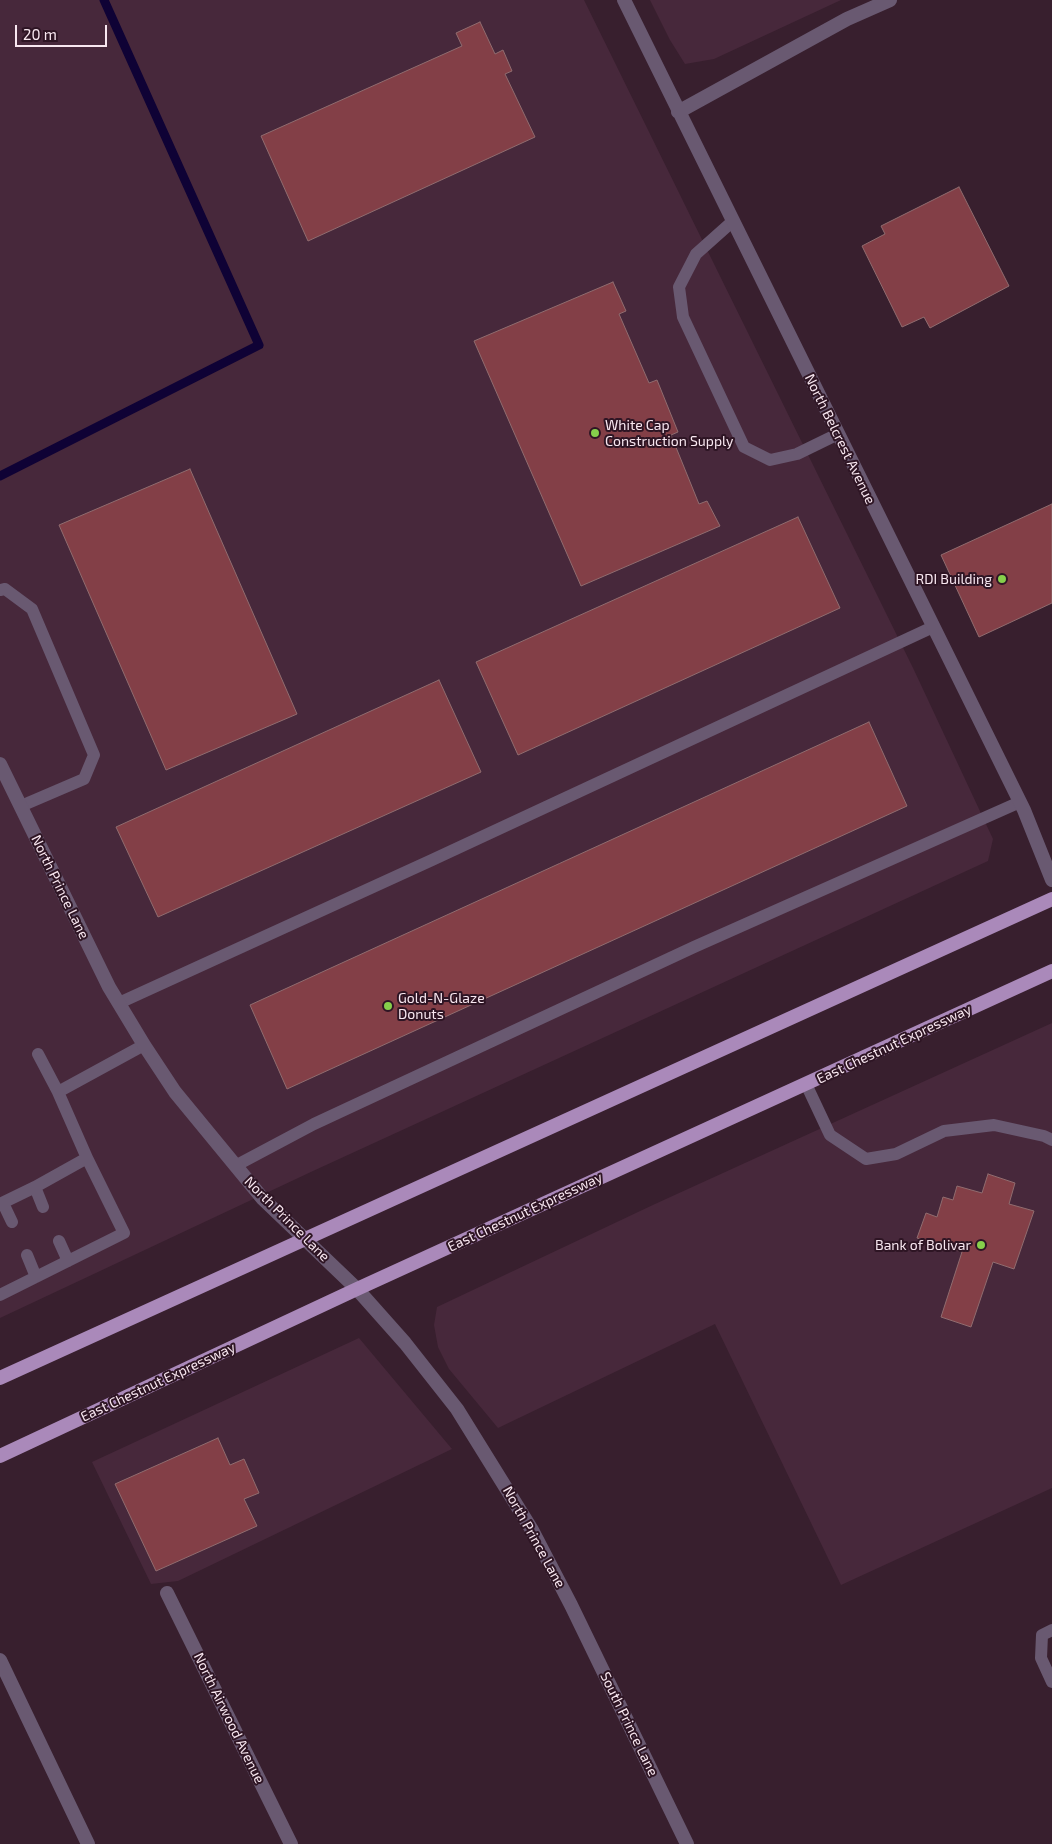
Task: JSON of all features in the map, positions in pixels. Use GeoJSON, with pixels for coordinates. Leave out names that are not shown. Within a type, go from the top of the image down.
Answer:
{"type":"FeatureCollection","features":[{"type":"Feature","properties":{"kind":"main road"},"geometry":{"type":"LineString","coordinates":[[0,1378],[1052,898]]}},
{"type":"Feature","properties":{"kind":"main road","name":"East Chestnut Expressway"},"geometry":{"type":"LineString","coordinates":[[0,1456],[357,1289],[1052,971]]}},
{"type":"Feature","properties":{"kind":"street","name":"North Belcrest Avenue"},"geometry":{"type":"LineString","coordinates":[[624,0],[1020,802],[1052,880]]}},
{"type":"Feature","properties":{"kind":"street"},"geometry":{"type":"LineString","coordinates":[[678,112],[847,19],[890,0]]}},
{"type":"Feature","properties":{"kind":"street","name":"North Prince Lane"},"geometry":{"type":"LineString","coordinates":[[0,764],[118,1003],[144,1045],[176,1092],[263,1200],[357,1289],[405,1343],[457,1410],[532,1530],[571,1605]]}},
{"type":"Feature","properties":{"kind":"street","name":"North Airwood Avenue"},"geometry":{"type":"LineString","coordinates":[[167,1593],[290,1844]]}},
{"type":"Feature","properties":{"kind":"street","name":"South Prince Lane"},"geometry":{"type":"LineString","coordinates":[[571,1605],[688,1844]]}},
{"type":"Feature","properties":{"kind":"street"},"geometry":{"type":"LineString","coordinates":[[0,1660],[88,1844]]}},
{"type":"Feature","properties":{"kind":"lane"},"geometry":{"type":"LineString","coordinates":[[733,221],[696,254],[679,287],[683,317],[744,447],[770,460],[797,454],[838,434]]}},
{"type":"Feature","properties":{"kind":"lane"},"geometry":{"type":"LineString","coordinates":[[0,590],[5,589],[32,609],[94,755],[84,779],[20,806]]}},
{"type":"Feature","properties":{"kind":"lane"},"geometry":{"type":"LineString","coordinates":[[118,1003],[458,848],[933,627]]}},
{"type":"Feature","properties":{"kind":"lane"},"geometry":{"type":"LineString","coordinates":[[235,1166],[314,1124],[676,955],[1020,802]]}},
{"type":"Feature","properties":{"kind":"lane"},"geometry":{"type":"LineString","coordinates":[[58,1092],[144,1045]]}},
{"type":"Feature","properties":{"kind":"lane"},"geometry":{"type":"LineString","coordinates":[[1,1291],[36,1277],[124,1233],[87,1158],[58,1092],[38,1054]]}},
{"type":"Feature","properties":{"kind":"lane"},"geometry":{"type":"LineString","coordinates":[[806,1084],[830,1135],[866,1159],[896,1154],[944,1131],[994,1125],[1044,1136],[1052,1140]]}},
{"type":"Feature","properties":{"kind":"lane"},"geometry":{"type":"LineString","coordinates":[[12,1222],[2,1204],[87,1158]]}},
{"type":"Feature","properties":{"kind":"lane"},"geometry":{"type":"LineString","coordinates":[[35,1187],[43,1207]]}},
{"type":"Feature","properties":{"kind":"lane"},"geometry":{"type":"LineString","coordinates":[[59,1241],[68,1261]]}},
{"type":"Feature","properties":{"kind":"lane"},"geometry":{"type":"LineString","coordinates":[[27,1255],[36,1277]]}},
{"type":"Feature","properties":{"kind":"lane"},"geometry":{"type":"LineString","coordinates":[[1052,1630],[1042,1634],[1041,1658],[1052,1682]]}},
{"type":"Feature","properties":{"kind":"shaded area"},"geometry":{"type":"Polygon","coordinates":[[[0,0],[584,0],[914,670],[993,839],[988,861],[313,1171],[0,1318],[0,0]]]}},
{"type":"Feature","properties":{"kind":"shaded area"},"geometry":{"type":"Polygon","coordinates":[[[650,0],[841,0],[714,59],[685,64],[670,40],[650,0]]]}},
{"type":"Feature","properties":{"kind":"shaded area"},"geometry":{"type":"Polygon","coordinates":[[[1052,1023],[1052,1488],[841,1585],[715,1324],[498,1428],[449,1369],[438,1347],[434,1325],[437,1307],[655,1204],[1052,1023]]]}},
{"type":"Feature","properties":{"kind":"shaded area"},"geometry":{"type":"Polygon","coordinates":[[[359,1338],[452,1449],[178,1581],[151,1584],[92,1462],[359,1338]]]}},
{"type":"Feature","properties":{"kind":"building"},"geometry":{"type":"Polygon","coordinates":[[[480,22],[495,54],[503,50],[512,71],[505,74],[535,137],[308,241],[261,136],[462,46],[456,33],[480,22]]]}},
{"type":"Feature","properties":{"kind":"building"},"geometry":{"type":"Polygon","coordinates":[[[959,187],[1009,286],[930,328],[924,317],[902,327],[862,246],[885,234],[881,226],[959,187]]]}},
{"type":"Feature","properties":{"kind":"building","name":"White Cap Construction Supply"},"geometry":{"type":"Polygon","coordinates":[[[613,282],[626,311],[619,314],[649,383],[657,380],[678,432],[671,435],[699,504],[707,501],[720,526],[581,586],[474,341],[613,282]]]}},
{"type":"Feature","properties":{"kind":"building"},"geometry":{"type":"Polygon","coordinates":[[[190,469],[297,714],[166,770],[59,525],[190,469]]]}},
{"type":"Feature","properties":{"kind":"building","name":"RDI Building"},"geometry":{"type":"Polygon","coordinates":[[[1052,504],[1052,603],[979,637],[941,555],[1052,504]]]}},
{"type":"Feature","properties":{"kind":"building"},"geometry":{"type":"Polygon","coordinates":[[[798,517],[840,608],[518,755],[476,662],[798,517]]]}},
{"type":"Feature","properties":{"kind":"building"},"geometry":{"type":"Polygon","coordinates":[[[439,680],[481,772],[158,917],[116,827],[439,680]]]}},
{"type":"Feature","properties":{"kind":"building"},"geometry":{"type":"Polygon","coordinates":[[[869,722],[907,806],[287,1089],[250,1005],[869,722]]]}},
{"type":"Feature","properties":{"kind":"building","name":"Bank of Bolivar"},"geometry":{"type":"Polygon","coordinates":[[[988,1174],[1015,1183],[1009,1204],[1034,1211],[1014,1269],[993,1262],[971,1327],[941,1317],[962,1252],[917,1238],[926,1213],[937,1217],[943,1197],[953,1200],[957,1186],[982,1193],[988,1174]]]}},
{"type":"Feature","properties":{"kind":"building"},"geometry":{"type":"Polygon","coordinates":[[[218,1438],[230,1465],[244,1459],[259,1493],[244,1499],[257,1526],[156,1571],[115,1484],[218,1438]]]}},
{"type":"Feature","properties":{"kind":"waterway"},"geometry":{"type":"LineString","coordinates":[[0,476],[259,345],[104,0]]}},
{"type":"Feature","properties":{"kind":"place","name":"White Cap Construction Supply"},"geometry":{"type":"Point","coordinates":[595,433]}},
{"type":"Feature","properties":{"kind":"place","name":"RDI Building"},"geometry":{"type":"Point","coordinates":[1002,579]}},
{"type":"Feature","properties":{"kind":"place","name":"Gold-N-Glaze Donuts"},"geometry":{"type":"Point","coordinates":[388,1006]}},
{"type":"Feature","properties":{"kind":"place","name":"Bank of Bolivar"},"geometry":{"type":"Point","coordinates":[981,1245]}}]}
